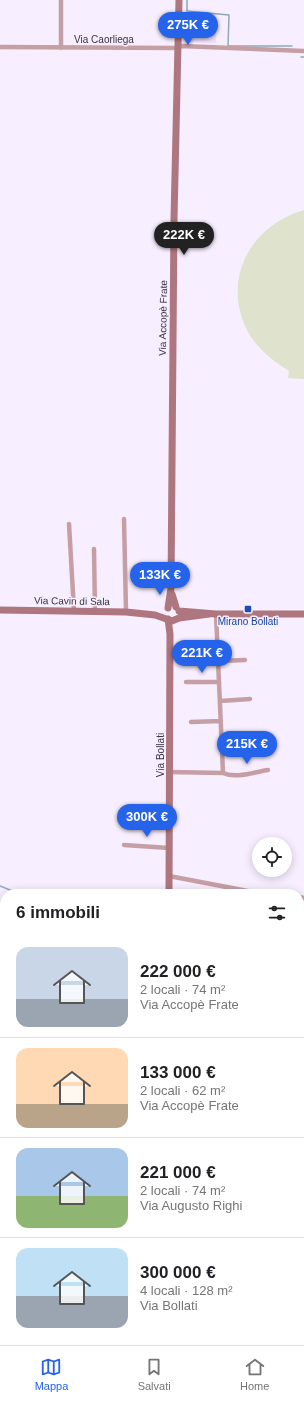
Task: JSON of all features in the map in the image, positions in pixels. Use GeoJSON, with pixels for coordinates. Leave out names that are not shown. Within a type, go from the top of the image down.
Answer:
{"type":"FeatureCollection","features":[{"type":"Feature","properties":{"kind":"main road","name":"Via Accopè Frate"},"geometry":{"type":"LineString","coordinates":[[178,609],[172,598],[171,588],[174,219],[179,0]]}},
{"type":"Feature","properties":{"kind":"main road","name":"Via Accopè Frate"},"geometry":{"type":"LineString","coordinates":[[167,609],[171,588]]}},
{"type":"Feature","properties":{"kind":"main road"},"geometry":{"type":"LineString","coordinates":[[213,614],[178,609],[172,606],[167,609],[165,614],[168,619],[172,621],[213,614],[304,614]]}},
{"type":"Feature","properties":{"kind":"main road","name":"Via Cavin di Sala"},"geometry":{"type":"LineString","coordinates":[[143,613],[167,609]]}},
{"type":"Feature","properties":{"kind":"main road"},"geometry":{"type":"LineString","coordinates":[[177,619],[180,616],[178,609]]}},
{"type":"Feature","properties":{"kind":"main road","name":"Via Cavin di Sala"},"geometry":{"type":"LineString","coordinates":[[0,610],[126,612],[143,613],[168,619]]}},
{"type":"Feature","properties":{"kind":"main road","name":"Via Bollati"},"geometry":{"type":"LineString","coordinates":[[168,619],[170,634],[169,889]]}},
{"type":"Feature","properties":{"kind":"main road","name":"Via Bollati"},"geometry":{"type":"LineString","coordinates":[[170,634],[177,619]]}},
{"type":"Feature","properties":{"kind":"street"},"geometry":{"type":"LineString","coordinates":[[61,0],[62,48]]}},
{"type":"Feature","properties":{"kind":"street","name":"Via Caorliega"},"geometry":{"type":"LineString","coordinates":[[0,47],[62,48],[181,46],[304,51]]}},
{"type":"Feature","properties":{"kind":"street"},"geometry":{"type":"LineString","coordinates":[[124,520],[126,612]]}},
{"type":"Feature","properties":{"kind":"street"},"geometry":{"type":"LineString","coordinates":[[69,524],[74,611]]}},
{"type":"Feature","properties":{"kind":"street"},"geometry":{"type":"LineString","coordinates":[[94,548],[96,612]]}},
{"type":"Feature","properties":{"kind":"street"},"geometry":{"type":"LineString","coordinates":[[213,614],[218,661],[223,773]]}},
{"type":"Feature","properties":{"kind":"street"},"geometry":{"type":"LineString","coordinates":[[218,661],[245,660]]}},
{"type":"Feature","properties":{"kind":"street"},"geometry":{"type":"LineString","coordinates":[[186,682],[219,682]]}},
{"type":"Feature","properties":{"kind":"street"},"geometry":{"type":"LineString","coordinates":[[220,702],[250,699]]}},
{"type":"Feature","properties":{"kind":"street"},"geometry":{"type":"LineString","coordinates":[[192,722],[221,721]]}},
{"type":"Feature","properties":{"kind":"street"},"geometry":{"type":"LineString","coordinates":[[222,745],[251,743]]}},
{"type":"Feature","properties":{"kind":"street"},"geometry":{"type":"LineString","coordinates":[[169,772],[223,773],[228,776],[236,776],[268,770]]}},
{"type":"Feature","properties":{"kind":"street"},"geometry":{"type":"LineString","coordinates":[[124,845],[169,848]]}},
{"type":"Feature","properties":{"kind":"street"},"geometry":{"type":"LineString","coordinates":[[169,876],[237,889]]}},
{"type":"Feature","properties":{"kind":"shaded area"},"geometry":{"type":"Polygon","coordinates":[[[187,13],[216,14],[216,43],[186,42],[187,13]]]}},
{"type":"Feature","properties":{"kind":"green space"},"geometry":{"type":"Polygon","coordinates":[[[304,210],[304,379],[288,378],[289,371],[270,357],[253,340],[245,326],[239,307],[238,288],[241,270],[247,254],[257,240],[270,227],[286,217],[304,210]]]}},
{"type":"Feature","properties":{"kind":"waterway"},"geometry":{"type":"LineString","coordinates":[[187,0],[187,11],[229,15],[228,46],[292,46]]}},
{"type":"Feature","properties":{"kind":"waterway"},"geometry":{"type":"LineString","coordinates":[[0,886],[8,889]]}},
{"type":"Feature","properties":{"kind":"place","name":"Mirano Bollati"},"geometry":{"type":"Point","coordinates":[248,609]}}]}
